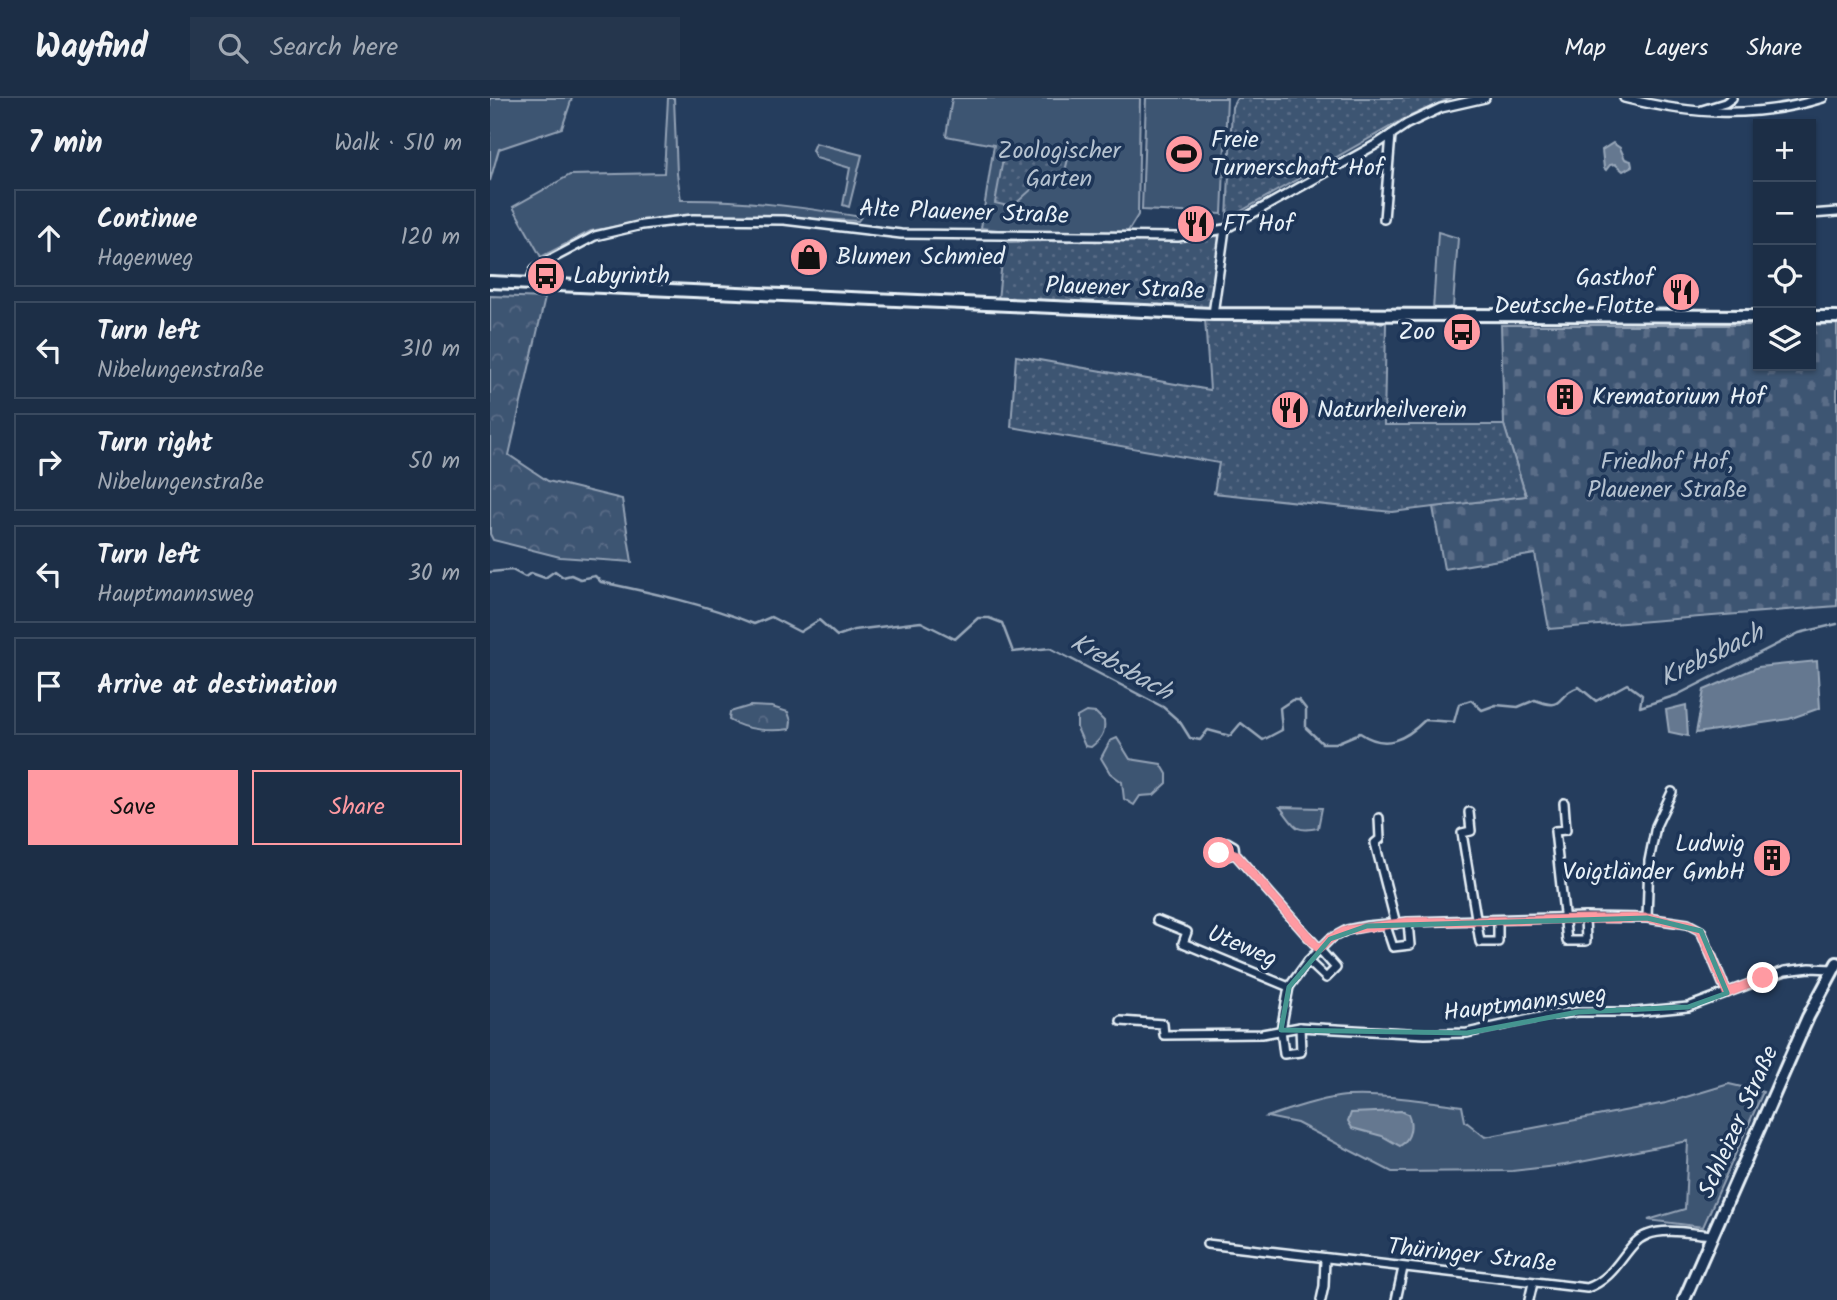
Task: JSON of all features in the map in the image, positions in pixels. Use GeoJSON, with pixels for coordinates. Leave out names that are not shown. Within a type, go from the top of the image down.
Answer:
{"type":"FeatureCollection","features":[{"type":"Feature","properties":{"kind":"main road","name":"Plauener Straße"},"geometry":{"type":"LineString","coordinates":[[490,282],[1213,314],[1753,316]]}},
{"type":"Feature","properties":{"kind":"main road"},"geometry":{"type":"LineString","coordinates":[[1816,317],[1837,317]]}},
{"type":"Feature","properties":{"kind":"main road","name":"Schleizer Straße"},"geometry":{"type":"LineString","coordinates":[[1684,1300],[1808,1017],[1835,966]]}},
{"type":"Feature","properties":{"kind":"street","name":"Alte Plauener Straße"},"geometry":{"type":"LineString","coordinates":[[529,283],[535,270],[542,264],[596,236],[642,225],[693,219],[784,220],[901,234],[1005,236],[1178,237],[1225,229],[1441,108],[1485,98]]}},
{"type":"Feature","properties":{"kind":"street"},"geometry":{"type":"LineString","coordinates":[[1623,98],[1691,112],[1749,112],[1823,98]]}},
{"type":"Feature","properties":{"kind":"street"},"geometry":{"type":"LineString","coordinates":[[1691,112],[1709,109],[1731,98]]}},
{"type":"Feature","properties":{"kind":"street"},"geometry":{"type":"LineString","coordinates":[[1384,219],[1391,135]]}},
{"type":"Feature","properties":{"kind":"street"},"geometry":{"type":"LineString","coordinates":[[1816,214],[1837,212]]}},
{"type":"Feature","properties":{"kind":"street"},"geometry":{"type":"LineString","coordinates":[[1213,314],[1225,229]]}},
{"type":"Feature","properties":{"kind":"street"},"geometry":{"type":"LineString","coordinates":[[1647,918],[1650,861],[1656,826],[1672,792]]}},
{"type":"Feature","properties":{"kind":"street"},"geometry":{"type":"LineString","coordinates":[[1564,803],[1566,830],[1555,831],[1567,941],[1586,941],[1585,917]]}},
{"type":"Feature","properties":{"kind":"street"},"geometry":{"type":"LineString","coordinates":[[1469,812],[1471,831],[1462,833],[1480,942],[1498,942],[1497,920]]}},
{"type":"Feature","properties":{"kind":"street"},"geometry":{"type":"LineString","coordinates":[[1379,818],[1380,839],[1375,843],[1396,923]]}},
{"type":"Feature","properties":{"kind":"street"},"geometry":{"type":"LineString","coordinates":[[1235,854],[1336,968],[1326,978],[1308,961]]}},
{"type":"Feature","properties":{"kind":"street"},"geometry":{"type":"LineString","coordinates":[[1300,1027],[1301,1052],[1284,1054],[1281,1030],[1289,987],[1319,949],[1347,930],[1408,922],[1585,917],[1647,918],[1688,924],[1701,931],[1727,993]]}},
{"type":"Feature","properties":{"kind":"street","name":"Uteweg"},"geometry":{"type":"LineString","coordinates":[[1157,920],[1187,932],[1183,943],[1289,987]]}},
{"type":"Feature","properties":{"kind":"street"},"geometry":{"type":"LineString","coordinates":[[1386,926],[1393,947],[1410,945],[1408,922]]}},
{"type":"Feature","properties":{"kind":"street","name":"Hauptmannsweg"},"geometry":{"type":"LineString","coordinates":[[1121,1021],[1163,1024],[1164,1035],[1262,1034],[1300,1027],[1425,1034],[1467,1033],[1544,1016],[1578,1012],[1635,1012],[1688,1007],[1785,971],[1835,966]]}},
{"type":"Feature","properties":{"kind":"street","name":"Thüringer Straße"},"geometry":{"type":"LineString","coordinates":[[1207,1244],[1587,1288],[1601,1283],[1637,1242],[1647,1235],[1666,1232],[1712,1235]]}},
{"type":"Feature","properties":{"kind":"street"},"geometry":{"type":"LineString","coordinates":[[1321,1300],[1325,1259]]}},
{"type":"Feature","properties":{"kind":"street"},"geometry":{"type":"LineString","coordinates":[[1396,1300],[1403,1268]]}},
{"type":"Feature","properties":{"kind":"street"},"geometry":{"type":"LineString","coordinates":[[1530,1300],[1533,1283]]}},
{"type":"Feature","properties":{"kind":"highlighted area"},"geometry":{"type":"Polygon","coordinates":[[[1647,918],[1701,931],[1727,993],[1688,1007],[1578,1012],[1467,1033],[1281,1030],[1289,987],[1330,939],[1367,926],[1647,918]]]}},
{"type":"Feature","properties":{"kind":"green space"},"geometry":{"type":"Polygon","coordinates":[[[490,98],[572,98],[562,128],[499,149],[490,181],[490,98]]]}},
{"type":"Feature","properties":{"kind":"green space"},"geometry":{"type":"Polygon","coordinates":[[[668,98],[674,98],[677,174],[681,200],[771,204],[861,217],[858,221],[740,215],[656,219],[591,231],[541,257],[513,207],[570,175],[664,173],[668,98]]]}},
{"type":"Feature","properties":{"kind":"green space","name":"Zoologischer Garten"},"geometry":{"type":"Polygon","coordinates":[[[952,98],[1140,98],[1138,215],[1127,233],[1014,232],[981,228],[994,145],[946,136],[952,98]]]}},
{"type":"Feature","properties":{"kind":"green space","name":"Freie Turnerschaft Hof"},"geometry":{"type":"Polygon","coordinates":[[[1146,98],[1227,98],[1222,214],[1142,210],[1146,98]]]}},
{"type":"Feature","properties":{"kind":"green space"},"geometry":{"type":"Polygon","coordinates":[[[1237,98],[1451,98],[1404,119],[1227,219],[1232,107],[1237,98]]]}},
{"type":"Feature","properties":{"kind":"green space"},"geometry":{"type":"Polygon","coordinates":[[[815,143],[862,155],[849,207],[843,205],[850,168],[816,158],[812,150],[815,143]]]}},
{"type":"Feature","properties":{"kind":"green space"},"geometry":{"type":"Polygon","coordinates":[[[1005,148],[1068,159],[1065,171],[1061,177],[1034,187],[1012,207],[995,203],[1005,148]]]}},
{"type":"Feature","properties":{"kind":"green space"},"geometry":{"type":"Polygon","coordinates":[[[1438,232],[1458,238],[1453,307],[1433,310],[1438,232]]]}},
{"type":"Feature","properties":{"kind":"green space"},"geometry":{"type":"Polygon","coordinates":[[[1220,236],[1210,309],[998,300],[1004,242],[1220,236]]]}},
{"type":"Feature","properties":{"kind":"green space"},"geometry":{"type":"Polygon","coordinates":[[[490,296],[545,298],[509,455],[548,481],[622,499],[632,562],[560,557],[493,540],[490,534],[490,296]]]}},
{"type":"Feature","properties":{"kind":"green space"},"geometry":{"type":"Polygon","coordinates":[[[1205,319],[1386,323],[1384,425],[1504,425],[1526,496],[1392,512],[1214,493],[1219,463],[1011,427],[1016,356],[1210,390],[1205,319]]]}},
{"type":"Feature","properties":{"kind":"green space","name":"Friedhof Hof, Plauener Straße"},"geometry":{"type":"Polygon","coordinates":[[[1837,324],[1837,606],[1549,629],[1535,554],[1444,569],[1433,507],[1526,496],[1504,425],[1501,325],[1753,325],[1753,371],[1816,371],[1816,325],[1837,324]]]}},
{"type":"Feature","properties":{"kind":"green space"},"geometry":{"type":"Polygon","coordinates":[[[750,706],[772,707],[788,712],[790,729],[758,729],[729,720],[730,712],[750,706]]]}},
{"type":"Feature","properties":{"kind":"green space"},"geometry":{"type":"Polygon","coordinates":[[[1086,712],[1096,713],[1104,721],[1102,736],[1091,747],[1085,746],[1077,728],[1077,717],[1086,712]]]}},
{"type":"Feature","properties":{"kind":"green space"},"geometry":{"type":"Polygon","coordinates":[[[1117,738],[1130,759],[1161,764],[1167,774],[1167,783],[1154,795],[1140,796],[1134,805],[1124,799],[1122,782],[1110,773],[1101,758],[1110,741],[1117,738]]]}},
{"type":"Feature","properties":{"kind":"green space"},"geometry":{"type":"Polygon","coordinates":[[[1280,807],[1322,808],[1318,828],[1304,829],[1295,826],[1280,807]]]}},
{"type":"Feature","properties":{"kind":"green space"},"geometry":{"type":"Polygon","coordinates":[[[1729,1084],[1763,1092],[1703,1227],[1648,1220],[1685,1209],[1688,1141],[1565,1165],[1512,1171],[1392,1172],[1297,1123],[1267,1117],[1339,1097],[1390,1097],[1462,1106],[1465,1121],[1485,1137],[1666,1103],[1729,1084]]]}},
{"type":"Feature","properties":{"kind":"shaded area"},"geometry":{"type":"Polygon","coordinates":[[[1613,143],[1620,148],[1625,159],[1631,161],[1632,166],[1623,171],[1615,164],[1606,170],[1604,168],[1602,150],[1613,143]]]}},
{"type":"Feature","properties":{"kind":"shaded area"},"geometry":{"type":"Polygon","coordinates":[[[1817,661],[1820,708],[1789,719],[1696,733],[1704,690],[1758,667],[1817,661]]]}},
{"type":"Feature","properties":{"kind":"shaded area"},"geometry":{"type":"Polygon","coordinates":[[[1686,705],[1688,736],[1669,732],[1666,710],[1686,705]]]}},
{"type":"Feature","properties":{"kind":"shaded area"},"geometry":{"type":"Polygon","coordinates":[[[1401,1111],[1408,1114],[1411,1127],[1407,1140],[1400,1146],[1382,1136],[1352,1128],[1348,1121],[1351,1113],[1401,1111]]]}},
{"type":"Feature","properties":{"kind":"waterway","name":"Krebsbach"},"geometry":{"type":"LineString","coordinates":[[490,572],[512,570],[525,577],[531,573],[545,578],[555,571],[563,577],[571,575],[580,579],[595,576],[601,582],[698,605],[754,624],[771,617],[800,632],[819,620],[837,636],[854,630],[921,622],[955,639],[978,618],[989,618],[1002,623],[1013,652],[1050,648],[1163,707],[1180,722],[1190,738],[1200,740],[1208,730],[1230,736],[1241,723],[1263,740],[1282,730],[1280,708],[1292,700],[1299,700],[1306,709],[1306,728],[1322,743],[1336,743],[1360,733],[1386,742],[1410,733],[1425,720],[1454,722],[1459,704],[1471,700],[1482,710],[1496,705],[1518,707],[1535,700],[1551,704],[1579,687],[1596,701],[1627,684],[1642,695],[1640,707],[1677,695],[1799,633],[1837,624]]}},
{"type":"Feature","properties":{"kind":"place","name":"Freie Turnerschaft Hof"},"geometry":{"type":"Point","coordinates":[1184,154]}},
{"type":"Feature","properties":{"kind":"place","name":"FT Hof"},"geometry":{"type":"Point","coordinates":[1196,224]}},
{"type":"Feature","properties":{"kind":"place","name":"Blumen Schmied"},"geometry":{"type":"Point","coordinates":[809,257]}},
{"type":"Feature","properties":{"kind":"place","name":"Labyrinth"},"geometry":{"type":"Point","coordinates":[546,276]}},
{"type":"Feature","properties":{"kind":"place","name":"Gasthof Deutsche Flotte"},"geometry":{"type":"Point","coordinates":[1681,292]}},
{"type":"Feature","properties":{"kind":"place","name":"Zoo"},"geometry":{"type":"Point","coordinates":[1462,332]}},
{"type":"Feature","properties":{"kind":"place","name":"Krematorium Hof"},"geometry":{"type":"Point","coordinates":[1565,397]}},
{"type":"Feature","properties":{"kind":"place","name":"Naturheilverein"},"geometry":{"type":"Point","coordinates":[1290,410]}},
{"type":"Feature","properties":{"kind":"place","name":"Ludwig Voigtländer GmbH"},"geometry":{"type":"Point","coordinates":[1772,858]}},
{"type":"Feature","properties":{"kind":"route"},"geometry":{"type":"LineString","coordinates":[[1219,853],[1223,857],[1235,854],[1319,949],[1347,930],[1408,922],[1647,918],[1688,924],[1701,931],[1727,993],[1763,978]]}}]}
